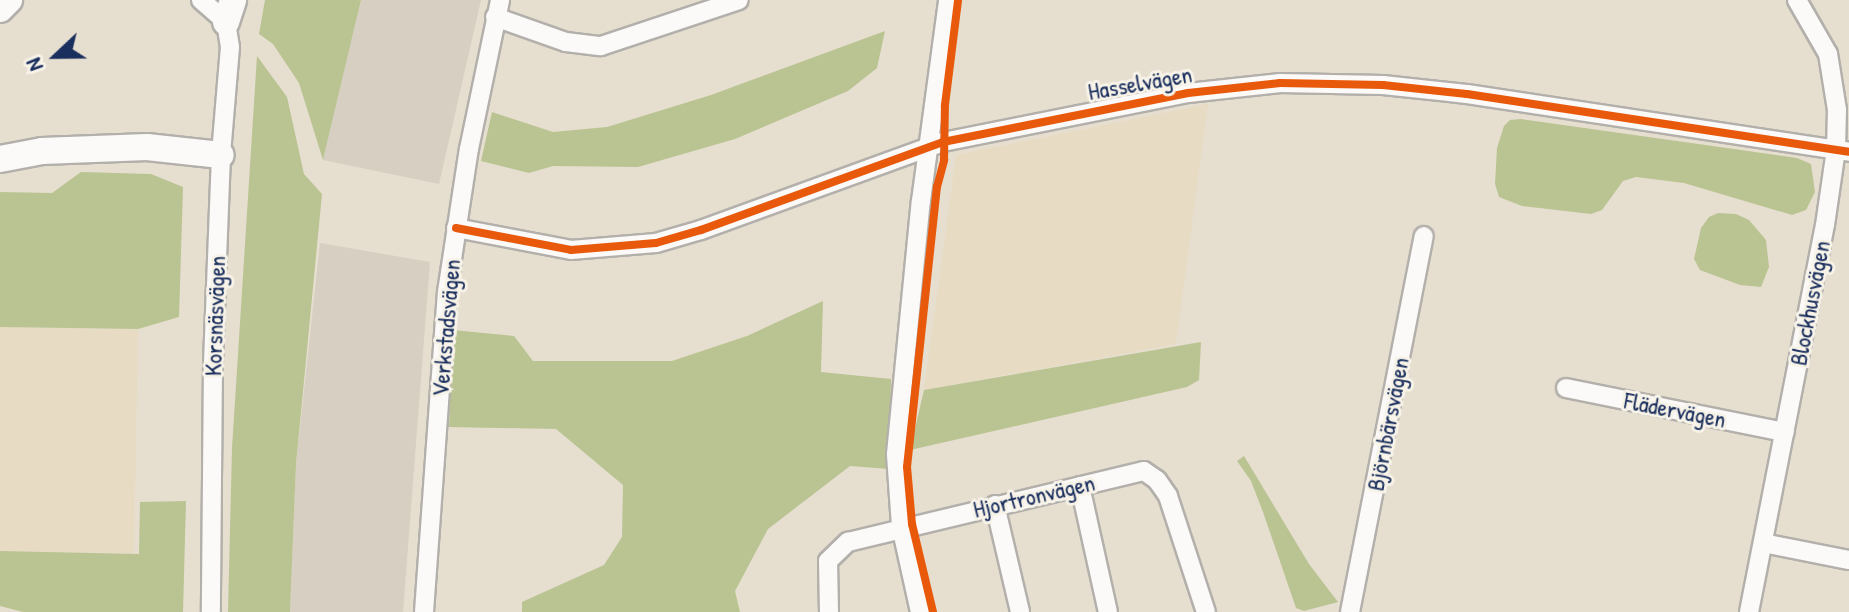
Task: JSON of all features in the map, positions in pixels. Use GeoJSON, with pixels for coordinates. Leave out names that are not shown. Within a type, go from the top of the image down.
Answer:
{"type":"FeatureCollection","features":[{"type":"Feature","properties":{"kind":"highway"},"geometry":{"type":"LineString","coordinates":[[0,9],[9,0]]}},
{"type":"Feature","properties":{"kind":"highway"},"geometry":{"type":"LineString","coordinates":[[0,159],[42,151],[147,147],[221,155]]}},
{"type":"Feature","properties":{"kind":"street"},"geometry":{"type":"LineString","coordinates":[[201,0],[230,11]]}},
{"type":"Feature","properties":{"kind":"street"},"geometry":{"type":"LineString","coordinates":[[498,8],[566,42],[601,46],[739,0]]}},
{"type":"Feature","properties":{"kind":"street"},"geometry":{"type":"LineString","coordinates":[[920,612],[901,526],[896,454],[899,405],[948,0]]}},
{"type":"Feature","properties":{"kind":"street","name":"Blockhusvägen"},"geometry":{"type":"LineString","coordinates":[[1749,612],[1842,151],[1828,54],[1797,0]]}},
{"type":"Feature","properties":{"kind":"street","name":"Verkstadsvägen"},"geometry":{"type":"LineString","coordinates":[[424,612],[442,350],[456,228],[498,8]]}},
{"type":"Feature","properties":{"kind":"street","name":"Korsnäsvägen"},"geometry":{"type":"LineString","coordinates":[[211,612],[213,364],[230,11]]}},
{"type":"Feature","properties":{"kind":"street","name":"Hasselvägen"},"geometry":{"type":"LineString","coordinates":[[456,228],[562,249],[631,247],[701,230],[930,146],[1188,93],[1312,82],[1467,94],[1842,151]]}},
{"type":"Feature","properties":{"kind":"street","name":"Björnbärsvägen"},"geometry":{"type":"LineString","coordinates":[[1350,612],[1424,236]]}},
{"type":"Feature","properties":{"kind":"street","name":"Flädervägen"},"geometry":{"type":"LineString","coordinates":[[1566,388],[1785,432]]}},
{"type":"Feature","properties":{"kind":"street","name":"Hjortronvägen"},"geometry":{"type":"LineString","coordinates":[[829,612],[826,568],[832,553],[848,542],[901,526],[1119,475],[1150,473],[1172,507],[1206,612]]}},
{"type":"Feature","properties":{"kind":"street"},"geometry":{"type":"LineString","coordinates":[[1080,486],[1108,612]]}},
{"type":"Feature","properties":{"kind":"street"},"geometry":{"type":"LineString","coordinates":[[995,505],[1020,612]]}},
{"type":"Feature","properties":{"kind":"street"},"geometry":{"type":"LineString","coordinates":[[1763,543],[1849,560]]}},
{"type":"Feature","properties":{"kind":"shaded area"},"geometry":{"type":"Polygon","coordinates":[[[361,0],[481,0],[439,184],[323,160],[361,0]]]}},
{"type":"Feature","properties":{"kind":"shaded area"},"geometry":{"type":"Polygon","coordinates":[[[1208,104],[1176,344],[924,390],[956,155],[1208,104]]]}},
{"type":"Feature","properties":{"kind":"shaded area"},"geometry":{"type":"Polygon","coordinates":[[[320,243],[430,262],[403,612],[290,612],[296,464],[320,243]]]}},
{"type":"Feature","properties":{"kind":"shaded area"},"geometry":{"type":"Polygon","coordinates":[[[0,327],[138,329],[134,553],[0,551],[0,327]]]}},
{"type":"Feature","properties":{"kind":"green space"},"geometry":{"type":"Polygon","coordinates":[[[265,0],[361,0],[323,160],[299,83],[273,44],[259,34],[265,0]]]}},
{"type":"Feature","properties":{"kind":"green space"},"geometry":{"type":"Polygon","coordinates":[[[885,31],[877,68],[848,91],[735,139],[638,167],[553,166],[529,173],[481,161],[492,112],[553,132],[607,127],[711,95],[885,31]]]}},
{"type":"Feature","properties":{"kind":"green space"},"geometry":{"type":"Polygon","coordinates":[[[257,56],[287,97],[304,174],[322,194],[296,464],[290,612],[228,612],[232,448],[257,56]]]}},
{"type":"Feature","properties":{"kind":"green space"},"geometry":{"type":"Polygon","coordinates":[[[1521,119],[1797,158],[1811,164],[1815,192],[1806,210],[1792,215],[1684,183],[1636,177],[1623,181],[1602,210],[1591,214],[1522,206],[1499,197],[1495,184],[1497,148],[1504,126],[1510,120],[1521,119]]]}},
{"type":"Feature","properties":{"kind":"green space"},"geometry":{"type":"Polygon","coordinates":[[[81,172],[151,174],[183,187],[179,317],[138,329],[0,327],[0,192],[52,193],[81,172]]]}},
{"type":"Feature","properties":{"kind":"green space"},"geometry":{"type":"Polygon","coordinates":[[[1718,213],[1736,214],[1749,220],[1766,240],[1769,267],[1761,287],[1740,285],[1700,270],[1694,259],[1701,228],[1709,217],[1718,213]]]}},
{"type":"Feature","properties":{"kind":"green space"},"geometry":{"type":"Polygon","coordinates":[[[823,301],[821,372],[891,379],[889,469],[850,466],[768,529],[735,591],[740,612],[522,612],[522,602],[604,565],[622,537],[623,485],[556,429],[449,427],[452,330],[514,336],[533,361],[672,361],[747,336],[823,301]]]}},
{"type":"Feature","properties":{"kind":"green space"},"geometry":{"type":"Polygon","coordinates":[[[1201,342],[1199,380],[1187,387],[910,450],[924,390],[1201,342]]]}},
{"type":"Feature","properties":{"kind":"green space"},"geometry":{"type":"Polygon","coordinates":[[[1244,456],[1309,564],[1338,602],[1304,611],[1296,608],[1251,481],[1237,461],[1244,456]]]}},
{"type":"Feature","properties":{"kind":"green space"},"geometry":{"type":"Polygon","coordinates":[[[186,501],[183,612],[23,612],[0,606],[0,551],[139,554],[140,502],[186,501]]]}},
{"type":"Feature","properties":{"kind":"cycle path"},"geometry":{"type":"LineString","coordinates":[[933,612],[912,524],[907,467],[937,187],[944,160],[945,105],[958,0]]}},
{"type":"Feature","properties":{"kind":"cycle path"},"geometry":{"type":"LineString","coordinates":[[456,228],[571,250],[656,243],[701,230],[943,142],[1188,93],[1280,83],[1383,85],[1467,94],[1849,152]]}}]}
